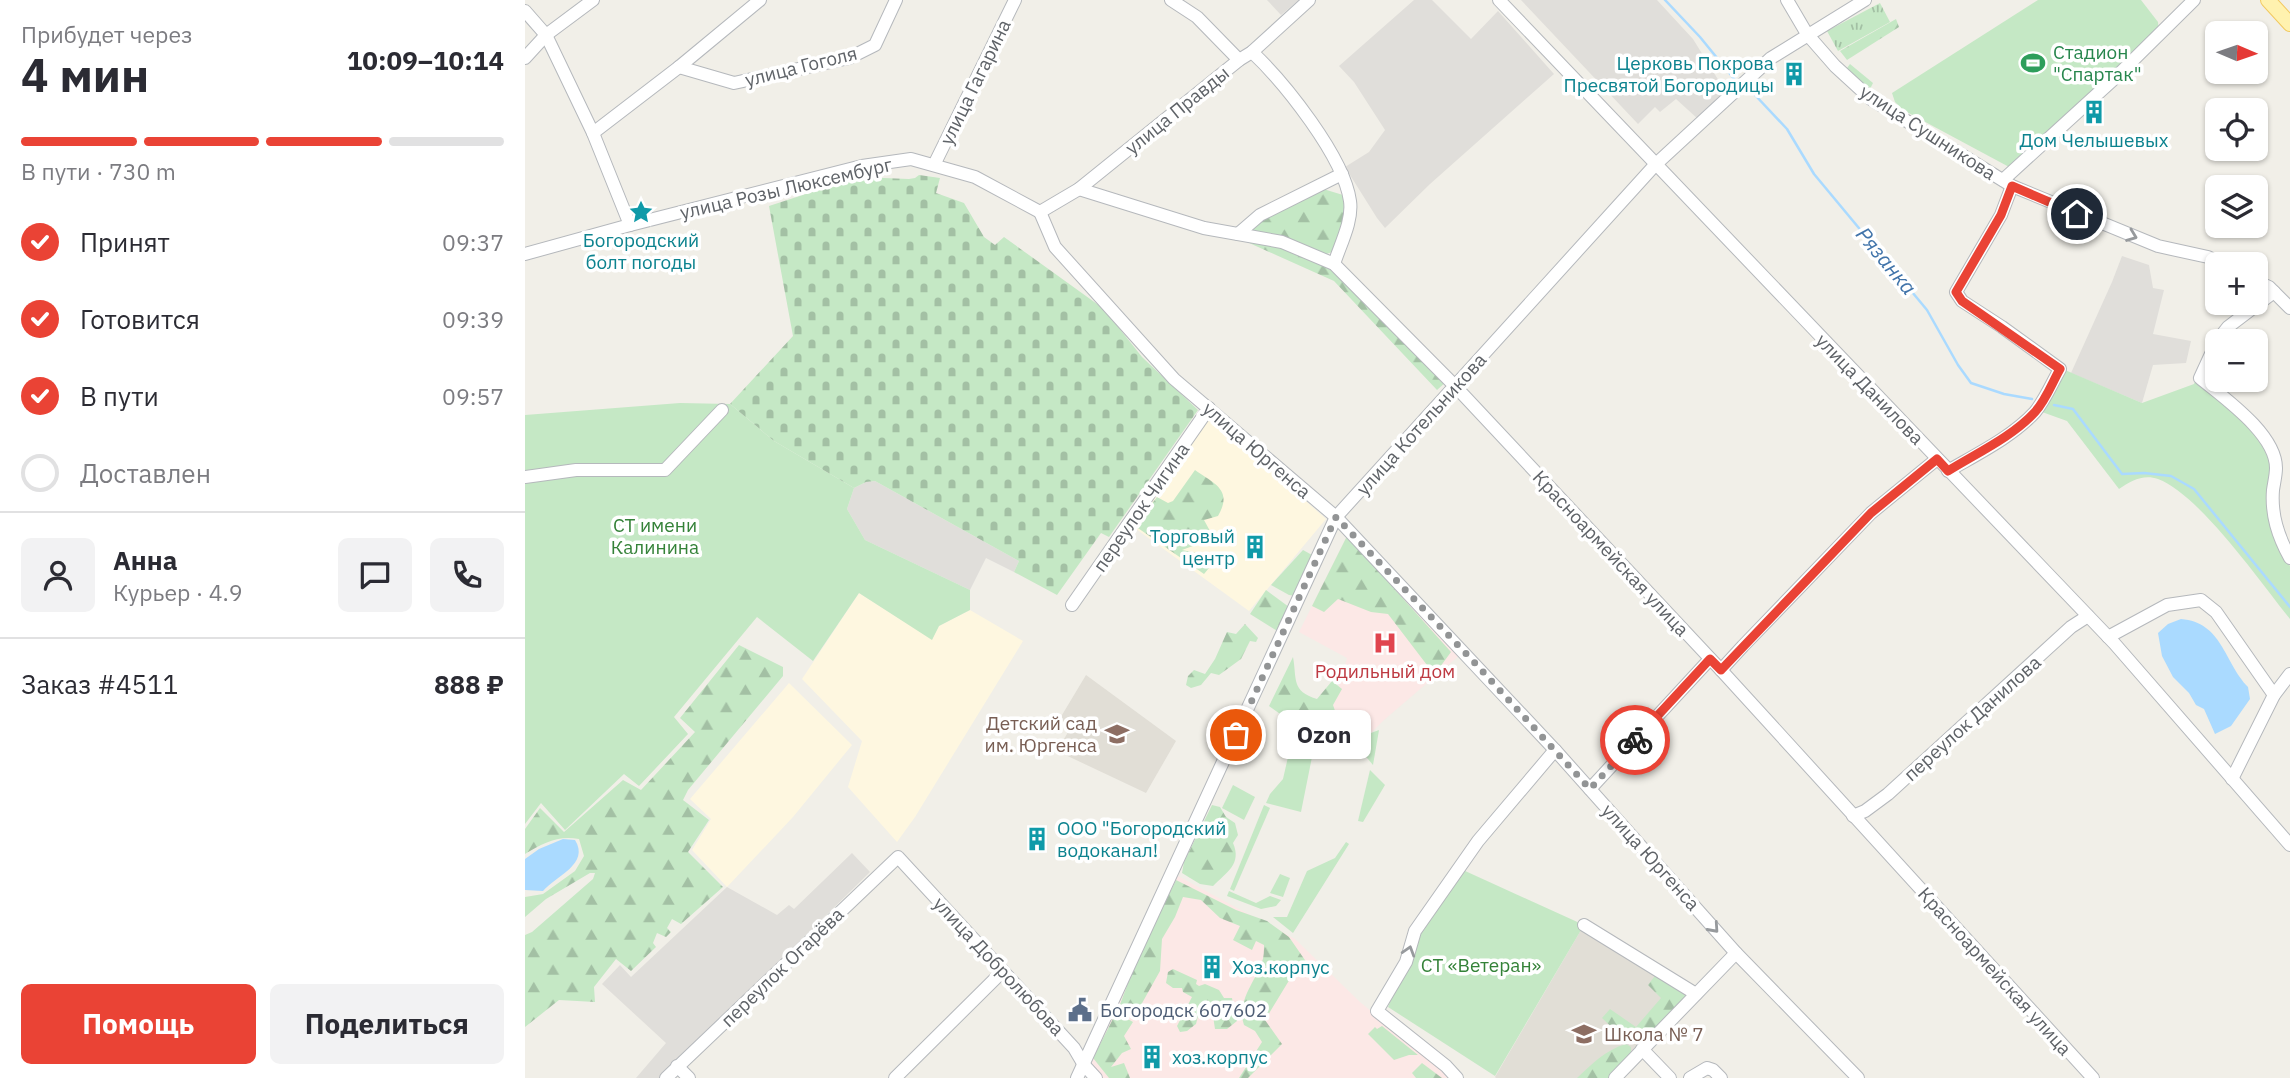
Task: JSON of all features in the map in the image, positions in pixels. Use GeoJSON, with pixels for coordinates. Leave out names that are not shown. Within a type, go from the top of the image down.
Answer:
{"type":"FeatureCollection","features":[{"type":"Feature","properties":{"kind":"main road"},"geometry":{"type":"LineString","coordinates":[[2268,0],[2287,15]]}},
{"type":"Feature","properties":{"kind":"street"},"geometry":{"type":"LineString","coordinates":[[525,58],[545,35],[593,0]]}},
{"type":"Feature","properties":{"kind":"street"},"geometry":{"type":"LineString","coordinates":[[593,133],[760,0]]}},
{"type":"Feature","properties":{"kind":"street","name":"улица Гоголя"},"geometry":{"type":"LineString","coordinates":[[679,67],[734,83],[849,58],[875,45],[896,0]]}},
{"type":"Feature","properties":{"kind":"street","name":"улица Гагарина"},"geometry":{"type":"LineString","coordinates":[[934,165],[1015,0]]}},
{"type":"Feature","properties":{"kind":"street"},"geometry":{"type":"LineString","coordinates":[[1171,0],[1197,18],[1239,60]]}},
{"type":"Feature","properties":{"kind":"street","name":"улица Правды"},"geometry":{"type":"LineString","coordinates":[[1040,212],[1079,189],[1252,52],[1309,0]]}},
{"type":"Feature","properties":{"kind":"street","name":"улица Данилова"},"geometry":{"type":"LineString","coordinates":[[1499,0],[2108,637],[2290,845]]}},
{"type":"Feature","properties":{"kind":"street","name":"улица Сушникова"},"geometry":{"type":"LineString","coordinates":[[1787,0],[1807,34],[1835,66],[1871,99],[2007,183],[2158,246],[2205,256]]}},
{"type":"Feature","properties":{"kind":"street","name":"улица Котельникова"},"geometry":{"type":"LineString","coordinates":[[1077,1078],[1336,517],[1655,165],[1771,58],[1865,0]]}},
{"type":"Feature","properties":{"kind":"street"},"geometry":{"type":"LineString","coordinates":[[1948,471],[2024,422],[2037,410],[2060,369],[1962,301],[1956,292],[2001,215],[2007,183],[2194,0]]}},
{"type":"Feature","properties":{"kind":"street"},"geometry":{"type":"LineString","coordinates":[[525,11],[545,35],[593,133],[630,225]]}},
{"type":"Feature","properties":{"kind":"street"},"geometry":{"type":"LineString","coordinates":[[1252,52],[1267,66],[1306,115],[1342,174],[1350,202],[1347,228],[1334,264]]}},
{"type":"Feature","properties":{"kind":"street","name":"улица Розы Люксембург"},"geometry":{"type":"LineString","coordinates":[[525,254],[862,166],[911,159],[975,177],[1040,212]]}},
{"type":"Feature","properties":{"kind":"street"},"geometry":{"type":"LineString","coordinates":[[1238,234],[1260,215],[1342,174]]}},
{"type":"Feature","properties":{"kind":"street","name":"Красноармейская улица"},"geometry":{"type":"LineString","coordinates":[[1079,189],[1203,228],[1282,242],[1334,264],[1455,386],[1721,670],[2093,1078]]}},
{"type":"Feature","properties":{"kind":"street","name":"улица Юргенса"},"geometry":{"type":"LineString","coordinates":[[1040,212],[1055,247],[1174,379],[1336,517],[1555,750],[1737,953],[1858,1078]]}},
{"type":"Feature","properties":{"kind":"street"},"geometry":{"type":"LineString","coordinates":[[2268,288],[2290,309]]}},
{"type":"Feature","properties":{"kind":"street"},"geometry":{"type":"LineString","coordinates":[[2226,329],[2274,292]]}},
{"type":"Feature","properties":{"kind":"street"},"geometry":{"type":"LineString","coordinates":[[2205,367],[2200,378],[2205,382]]}},
{"type":"Feature","properties":{"kind":"street"},"geometry":{"type":"LineString","coordinates":[[2216,392],[2252,423],[2269,445],[2277,466],[2272,510],[2280,540],[2290,558]]}},
{"type":"Feature","properties":{"kind":"street","name":"переулок Чигина"},"geometry":{"type":"LineString","coordinates":[[1072,605],[1209,408]]}},
{"type":"Feature","properties":{"kind":"street"},"geometry":{"type":"LineString","coordinates":[[525,477],[576,470],[664,470],[722,410]]}},
{"type":"Feature","properties":{"kind":"street"},"geometry":{"type":"LineString","coordinates":[[1721,670],[1871,513],[1937,459]]}},
{"type":"Feature","properties":{"kind":"street"},"geometry":{"type":"LineString","coordinates":[[2108,637],[2167,605],[2201,600],[2216,612],[2274,695]]}},
{"type":"Feature","properties":{"kind":"street","name":"переулок Данилова"},"geometry":{"type":"LineString","coordinates":[[1853,816],[1865,811],[1888,794],[2071,627],[2088,616]]}},
{"type":"Feature","properties":{"kind":"street"},"geometry":{"type":"LineString","coordinates":[[1590,789],[1710,659]]}},
{"type":"Feature","properties":{"kind":"street"},"geometry":{"type":"LineString","coordinates":[[2232,779],[2274,695],[2290,674]]}},
{"type":"Feature","properties":{"kind":"street"},"geometry":{"type":"LineString","coordinates":[[1457,1078],[1446,1066],[1377,1011],[1406,962],[1415,931],[1478,841],[1555,750]]}},
{"type":"Feature","properties":{"kind":"street","name":"улица Добролюбова"},"geometry":{"type":"LineString","coordinates":[[898,857],[1075,1048],[1084,1065],[1096,1078]]}},
{"type":"Feature","properties":{"kind":"street","name":"переулок Огарёва"},"geometry":{"type":"LineString","coordinates":[[666,1078],[898,857]]}},
{"type":"Feature","properties":{"kind":"street"},"geometry":{"type":"LineString","coordinates":[[1584,925],[1696,994]]}},
{"type":"Feature","properties":{"kind":"street"},"geometry":{"type":"LineString","coordinates":[[1615,1078],[1737,953]]}},
{"type":"Feature","properties":{"kind":"street"},"geometry":{"type":"LineString","coordinates":[[895,1078],[1003,971]]}},
{"type":"Feature","properties":{"kind":"street"},"geometry":{"type":"LineString","coordinates":[[1642,1049],[1670,1078]]}},
{"type":"Feature","properties":{"kind":"street"},"geometry":{"type":"LineString","coordinates":[[677,1066],[689,1078]]}},
{"type":"Feature","properties":{"kind":"street"},"geometry":{"type":"LineString","coordinates":[[1690,1078],[1707,1068],[1721,1078]]}},
{"type":"Feature","properties":{"kind":"shaded area"},"geometry":{"type":"Polygon","coordinates":[[[1267,0],[1299,0],[1281,15],[1267,0]]]}},
{"type":"Feature","properties":{"kind":"shaded area"},"geometry":{"type":"Polygon","coordinates":[[[1414,0],[1432,0],[1471,39],[1498,11],[1554,74],[1430,184],[1385,228],[1345,167],[1369,152],[1385,130],[1354,82],[1339,66],[1414,0]]]}},
{"type":"Feature","properties":{"kind":"shaded area"},"geometry":{"type":"Polygon","coordinates":[[[1521,0],[1657,0],[1693,39],[1727,94],[1698,119],[1676,99],[1660,112],[1655,107],[1638,124],[1521,0]]]}},
{"type":"Feature","properties":{"kind":"shaded area"},"geometry":{"type":"Polygon","coordinates":[[[2122,256],[2149,265],[2153,288],[2164,290],[2153,334],[2191,341],[2186,363],[2153,365],[2142,403],[2071,373],[2122,256]]]}},
{"type":"Feature","properties":{"kind":"shaded area"},"geometry":{"type":"Polygon","coordinates":[[[1206,413],[1326,519],[1249,611],[1132,526],[1206,413]]]}},
{"type":"Feature","properties":{"kind":"shaded area"},"geometry":{"type":"Polygon","coordinates":[[[875,481],[1019,561],[1014,572],[986,558],[970,590],[865,540],[847,509],[854,488],[875,481]]]}},
{"type":"Feature","properties":{"kind":"shaded area","name":"Родильный дом"},"geometry":{"type":"Polygon","coordinates":[[[1347,536],[1461,654],[1384,720],[1355,749],[1330,716],[1347,658],[1299,632],[1347,536]]]}},
{"type":"Feature","properties":{"kind":"shaded area"},"geometry":{"type":"Polygon","coordinates":[[[859,593],[932,639],[939,626],[970,610],[1023,641],[897,842],[848,787],[862,741],[802,679],[859,593]]]}},
{"type":"Feature","properties":{"kind":"shaded area","name":"Детский сад им. Юргенса"},"geometry":{"type":"Polygon","coordinates":[[[1086,675],[1176,741],[1146,793],[1057,751],[1071,727],[1059,720],[1086,675]]]}},
{"type":"Feature","properties":{"kind":"shaded area"},"geometry":{"type":"Polygon","coordinates":[[[789,683],[852,745],[793,817],[727,887],[692,850],[711,819],[690,799],[789,683]]]}},
{"type":"Feature","properties":{"kind":"shaded area"},"geometry":{"type":"Polygon","coordinates":[[[852,853],[870,872],[661,1078],[636,1078],[666,1043],[602,984],[620,965],[631,977],[727,887],[777,915],[789,905],[794,909],[852,853]]]}},
{"type":"Feature","properties":{"kind":"shaded area"},"geometry":{"type":"Polygon","coordinates":[[[1176,875],[1295,939],[1360,1002],[1452,1078],[1103,1078],[1089,1066],[1119,988],[1161,913],[1176,875]]]}},
{"type":"Feature","properties":{"kind":"shaded area","name":"Школа № 7"},"geometry":{"type":"Polygon","coordinates":[[[1584,925],[1691,990],[1607,1078],[1496,1078],[1495,1077],[1584,925]]]}},
{"type":"Feature","properties":{"kind":"green space","name":"Стадион \"Спартак\""},"geometry":{"type":"Polygon","coordinates":[[[2038,0],[2141,0],[2158,22],[2159,33],[2011,168],[1903,110],[1895,102],[1892,93],[2038,0]]]}},
{"type":"Feature","properties":{"kind":"green space"},"geometry":{"type":"Polygon","coordinates":[[[1880,3],[1890,22],[1838,51],[1827,31],[1880,3]]]}},
{"type":"Feature","properties":{"kind":"green space"},"geometry":{"type":"Polygon","coordinates":[[[1896,19],[1899,27],[1847,60],[1840,51],[1896,19]]]}},
{"type":"Feature","properties":{"kind":"green space"},"geometry":{"type":"Polygon","coordinates":[[[1850,64],[1873,83],[1868,93],[1844,72],[1850,64]]]}},
{"type":"Feature","properties":{"kind":"green space"},"geometry":{"type":"Polygon","coordinates":[[[919,175],[940,178],[936,193],[964,203],[984,237],[995,245],[1004,237],[1104,309],[1142,357],[1198,410],[1109,537],[1101,533],[1057,595],[1014,572],[1019,561],[875,481],[854,488],[774,441],[730,404],[793,336],[769,206],[858,177],[909,179],[919,175]]]}},
{"type":"Feature","properties":{"kind":"green space"},"geometry":{"type":"Polygon","coordinates":[[[1320,188],[1343,195],[1347,208],[1335,251],[1321,256],[1275,234],[1250,232],[1255,224],[1320,188]]]}},
{"type":"Feature","properties":{"kind":"green space"},"geometry":{"type":"Polygon","coordinates":[[[1250,239],[1282,243],[1335,267],[1447,381],[1437,390],[1334,281],[1247,242],[1250,239]]]}},
{"type":"Feature","properties":{"kind":"green space"},"geometry":{"type":"Polygon","coordinates":[[[2065,370],[2142,403],[2194,384],[2196,379],[2205,387],[2205,392],[2211,392],[2250,427],[2265,448],[2271,467],[2268,509],[2275,541],[2290,566],[2290,619],[2228,541],[2192,502],[2174,488],[2153,478],[2137,479],[2119,489],[2067,421],[2042,412],[2065,370]]]}},
{"type":"Feature","properties":{"kind":"green space","name":"СТ имени Калинина"},"geometry":{"type":"Polygon","coordinates":[[[680,403],[730,404],[774,441],[854,488],[847,509],[865,540],[970,590],[970,610],[939,626],[932,640],[859,593],[813,661],[757,617],[674,717],[688,734],[639,786],[624,774],[565,830],[541,803],[525,824],[525,415],[680,403]]]}},
{"type":"Feature","properties":{"kind":"green space"},"geometry":{"type":"Polygon","coordinates":[[[1195,470],[1220,488],[1224,500],[1218,516],[1204,520],[1210,531],[1209,540],[1182,550],[1226,559],[1226,568],[1209,568],[1204,574],[1135,526],[1157,497],[1168,503],[1173,501],[1195,470]]]}},
{"type":"Feature","properties":{"kind":"green space"},"geometry":{"type":"Polygon","coordinates":[[[1347,536],[1451,652],[1440,667],[1430,669],[1388,614],[1371,612],[1338,599],[1324,612],[1312,606],[1347,536]]]}},
{"type":"Feature","properties":{"kind":"green space"},"geometry":{"type":"Polygon","coordinates":[[[1303,550],[1312,555],[1295,596],[1271,585],[1303,550]]]}},
{"type":"Feature","properties":{"kind":"green space"},"geometry":{"type":"Polygon","coordinates":[[[1266,590],[1289,607],[1279,632],[1250,614],[1266,590]]]}},
{"type":"Feature","properties":{"kind":"green space"},"geometry":{"type":"Polygon","coordinates":[[[1245,624],[1258,638],[1256,642],[1250,641],[1241,659],[1219,675],[1211,673],[1201,685],[1191,688],[1186,685],[1188,676],[1194,670],[1205,674],[1227,632],[1236,634],[1245,624]]]}},
{"type":"Feature","properties":{"kind":"green space"},"geometry":{"type":"Polygon","coordinates":[[[739,645],[783,667],[783,676],[688,790],[683,800],[709,820],[688,852],[723,887],[681,924],[672,919],[667,928],[671,932],[666,937],[657,933],[653,943],[656,947],[631,971],[616,959],[594,987],[595,1002],[559,1000],[525,1027],[525,935],[532,932],[593,879],[595,873],[590,873],[546,899],[525,917],[525,897],[543,894],[575,871],[584,856],[579,839],[571,838],[551,841],[525,854],[525,829],[540,808],[564,832],[623,780],[641,790],[695,732],[680,718],[739,645]]]}},
{"type":"Feature","properties":{"kind":"green space"},"geometry":{"type":"Polygon","coordinates":[[[1293,657],[1299,688],[1309,696],[1317,699],[1332,681],[1342,689],[1333,705],[1340,725],[1338,739],[1323,746],[1309,746],[1304,731],[1269,706],[1293,657]]]}},
{"type":"Feature","properties":{"kind":"green space"},"geometry":{"type":"Polygon","coordinates":[[[1379,730],[1373,765],[1352,740],[1379,730]]]}},
{"type":"Feature","properties":{"kind":"green space"},"geometry":{"type":"Polygon","coordinates":[[[1293,735],[1313,752],[1301,812],[1266,803],[1283,779],[1293,735]]]}},
{"type":"Feature","properties":{"kind":"green space"},"geometry":{"type":"Polygon","coordinates":[[[1370,770],[1385,785],[1363,822],[1358,821],[1370,770]]]}},
{"type":"Feature","properties":{"kind":"green space"},"geometry":{"type":"Polygon","coordinates":[[[1233,785],[1255,797],[1244,820],[1222,808],[1233,785]]]}},
{"type":"Feature","properties":{"kind":"green space"},"geometry":{"type":"Polygon","coordinates":[[[1212,805],[1220,807],[1226,817],[1235,823],[1238,835],[1233,843],[1236,857],[1232,867],[1213,886],[1200,884],[1182,873],[1184,862],[1212,805]]]}},
{"type":"Feature","properties":{"kind":"green space"},"geometry":{"type":"Polygon","coordinates":[[[1264,805],[1270,808],[1234,891],[1230,889],[1264,805]]]}},
{"type":"Feature","properties":{"kind":"green space"},"geometry":{"type":"Polygon","coordinates":[[[1346,842],[1349,844],[1293,933],[1273,917],[1287,917],[1307,871],[1335,858],[1346,842]]]}},
{"type":"Feature","properties":{"kind":"green space","name":"СТ «Ветеран»"},"geometry":{"type":"Polygon","coordinates":[[[1463,870],[1584,925],[1495,1076],[1388,1007],[1420,932],[1463,870]]]}},
{"type":"Feature","properties":{"kind":"green space"},"geometry":{"type":"Polygon","coordinates":[[[1280,874],[1290,878],[1283,897],[1270,893],[1280,874]]]}},
{"type":"Feature","properties":{"kind":"green space"},"geometry":{"type":"Polygon","coordinates":[[[1176,880],[1236,910],[1267,921],[1289,937],[1307,963],[1296,969],[1265,1020],[1282,1044],[1248,1078],[1239,1078],[1262,1042],[1255,1031],[1244,1025],[1242,1008],[1262,962],[1264,945],[1256,941],[1252,950],[1233,940],[1240,926],[1220,918],[1201,900],[1183,897],[1162,939],[1160,971],[1141,1005],[1131,1008],[1126,1018],[1133,1022],[1124,1036],[1131,1049],[1122,1053],[1111,1067],[1124,1063],[1130,1078],[1109,1078],[1093,1058],[1176,880]]]}},
{"type":"Feature","properties":{"kind":"green space"},"geometry":{"type":"Polygon","coordinates":[[[1229,891],[1256,903],[1270,896],[1281,900],[1276,906],[1261,909],[1227,896],[1229,891]]]}},
{"type":"Feature","properties":{"kind":"green space"},"geometry":{"type":"Polygon","coordinates":[[[1173,969],[1197,980],[1196,984],[1199,986],[1205,984],[1219,990],[1224,998],[1232,998],[1233,1004],[1238,1006],[1237,1021],[1227,1029],[1215,1029],[1213,1016],[1209,1018],[1203,1014],[1198,1016],[1196,1024],[1187,1031],[1180,1032],[1177,1026],[1192,997],[1183,992],[1182,988],[1173,988],[1166,983],[1168,972],[1173,969]]]}},
{"type":"Feature","properties":{"kind":"green space"},"geometry":{"type":"Polygon","coordinates":[[[1657,973],[1689,996],[1658,1029],[1639,1036],[1629,1044],[1602,1018],[1610,1009],[1636,1027],[1661,998],[1648,985],[1657,973]]]}},
{"type":"Feature","properties":{"kind":"green space"},"geometry":{"type":"Polygon","coordinates":[[[1382,1026],[1418,1055],[1394,1060],[1368,1034],[1375,1027],[1377,1029],[1382,1026]]]}},
{"type":"Feature","properties":{"kind":"green space"},"geometry":{"type":"Polygon","coordinates":[[[1626,1044],[1631,1047],[1631,1058],[1612,1078],[1577,1078],[1605,1054],[1626,1044]]]}},
{"type":"Feature","properties":{"kind":"green space"},"geometry":{"type":"Polygon","coordinates":[[[1422,1063],[1442,1078],[1416,1078],[1412,1073],[1422,1063]]]}},
{"type":"Feature","properties":{"kind":"water"},"geometry":{"type":"Polygon","coordinates":[[[2181,619],[2195,622],[2214,635],[2248,687],[2250,699],[2231,726],[2215,734],[2204,709],[2196,705],[2189,693],[2173,677],[2162,656],[2158,633],[2168,624],[2181,619]]]}},
{"type":"Feature","properties":{"kind":"water"},"geometry":{"type":"Polygon","coordinates":[[[563,839],[575,840],[578,856],[575,863],[543,891],[525,890],[525,859],[539,849],[563,839]]]}},
{"type":"Feature","properties":{"kind":"waterway","name":"Рязанка"},"geometry":{"type":"LineString","coordinates":[[1665,0],[1735,80]]}},
{"type":"Feature","properties":{"kind":"waterway","name":"Рязанка"},"geometry":{"type":"LineString","coordinates":[[1755,95],[1787,129],[1814,174],[1927,310],[1971,383],[2004,394],[2032,399]]}},
{"type":"Feature","properties":{"kind":"waterway","name":"Рязанка"},"geometry":{"type":"LineString","coordinates":[[2054,405],[2073,409],[2122,474],[2171,476],[2194,489],[2290,607]]}},
{"type":"Feature","properties":{"kind":"way so far"},"geometry":{"type":"LineString","coordinates":[[1236,735],[1336,517],[1590,789],[1635,740]]}},
{"type":"Feature","properties":{"kind":"place","name":"Стадион \"Спартак\""},"geometry":{"type":"Point","coordinates":[2033,63]}},
{"type":"Feature","properties":{"kind":"place","name":"Церковь Покрова Пресвятой Богородицы"},"geometry":{"type":"Point","coordinates":[1794,74]}},
{"type":"Feature","properties":{"kind":"place","name":"Дом Челышевых"},"geometry":{"type":"Point","coordinates":[2094,112]}},
{"type":"Feature","properties":{"kind":"place","name":"Богородский болт погоды"},"geometry":{"type":"Point","coordinates":[641,212]}},
{"type":"Feature","properties":{"kind":"place","name":"Торговый центр"},"geometry":{"type":"Point","coordinates":[1255,547]}},
{"type":"Feature","properties":{"kind":"place","name":"Родильный дом"},"geometry":{"type":"Point","coordinates":[1385,643]}},
{"type":"Feature","properties":{"kind":"place","name":"Детский сад им. Юргенса"},"geometry":{"type":"Point","coordinates":[1117,734]}},
{"type":"Feature","properties":{"kind":"place","name":"Ozon"},"geometry":{"type":"Point","coordinates":[1236,735]}},
{"type":"Feature","properties":{"kind":"place","name":"ООО \"Богородский водоканал!"},"geometry":{"type":"Point","coordinates":[1037,839]}},
{"type":"Feature","properties":{"kind":"place","name":"Хоз.корпус"},"geometry":{"type":"Point","coordinates":[1212,967]}},
{"type":"Feature","properties":{"kind":"place","name":"Богородск 607602"},"geometry":{"type":"Point","coordinates":[1080,1010]}},
{"type":"Feature","properties":{"kind":"place","name":"Школа № 7"},"geometry":{"type":"Point","coordinates":[1584,1034]}},
{"type":"Feature","properties":{"kind":"place","name":"хоз.корпус"},"geometry":{"type":"Point","coordinates":[1152,1057]}},
{"type":"Feature","properties":{"kind":"route"},"geometry":{"type":"LineString","coordinates":[[1635,740],[1710,659],[1721,670],[1871,513],[1937,459],[1948,471],[2024,422],[2037,410],[2060,369],[1962,301],[1956,292],[2001,215],[2012,186],[2077,214]]}}]}
